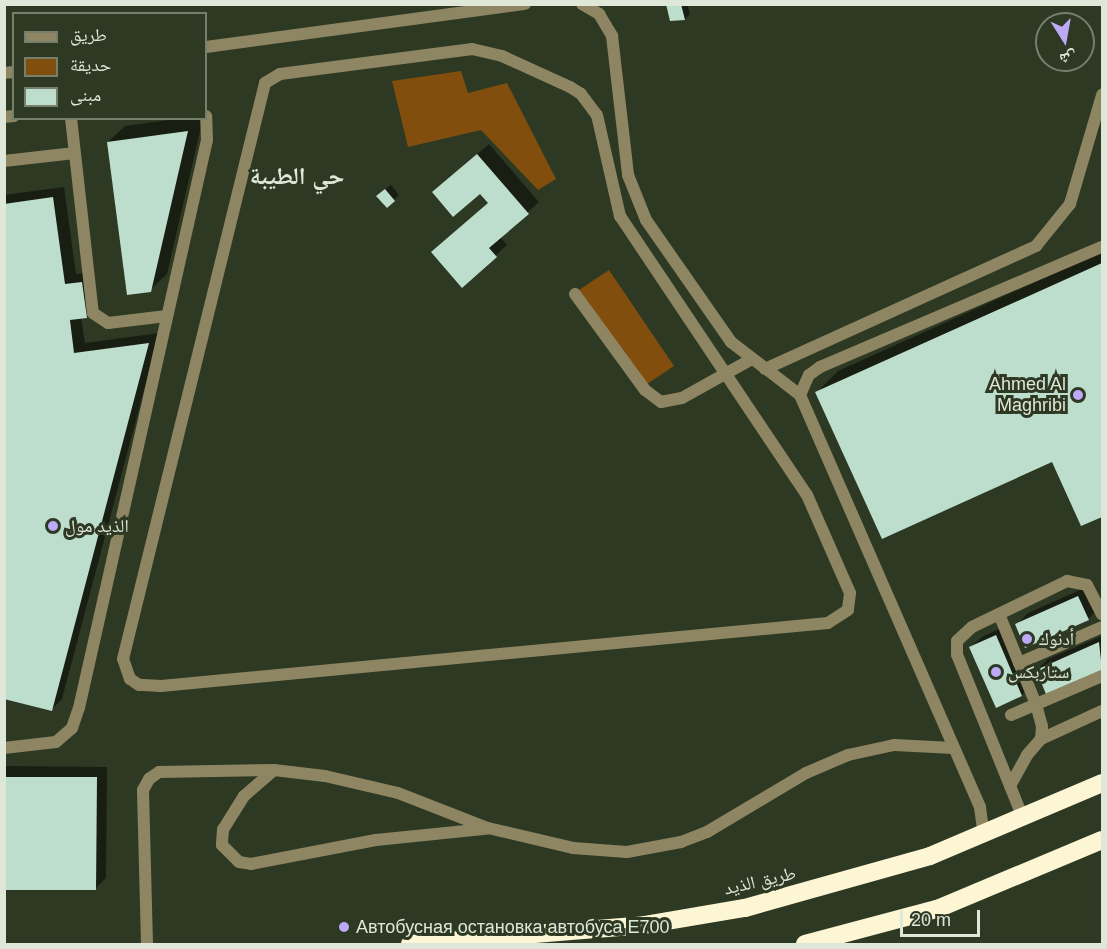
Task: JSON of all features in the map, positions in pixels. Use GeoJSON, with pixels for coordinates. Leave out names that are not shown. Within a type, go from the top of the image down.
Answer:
{"type":"FeatureCollection","features":[{"type":"Feature","properties":{"kind":"highway","name":"طريق الذيد"},"geometry":{"type":"LineString","coordinates":[[410,945],[644,925],[745,908],[862,878],[984,836],[1102,783]]}},
{"type":"Feature","properties":{"kind":"highway"},"geometry":{"type":"LineString","coordinates":[[804,945],[937,909],[1102,840]]}},
{"type":"Feature","properties":{"kind":"street"},"geometry":{"type":"LineString","coordinates":[[207,47],[525,4]]}},
{"type":"Feature","properties":{"kind":"street"},"geometry":{"type":"LineString","coordinates":[[582,4],[599,14],[612,36],[628,175],[635,198],[721,331],[752,359],[800,395],[980,807],[984,836]]}},
{"type":"Feature","properties":{"kind":"street"},"geometry":{"type":"LineString","coordinates":[[472,50],[502,56],[581,94],[597,115],[620,216],[725,377],[816,512],[850,593],[848,609],[836,621],[161,686],[139,685],[125,670],[126,649],[261,90],[270,78],[472,50]]}},
{"type":"Feature","properties":{"kind":"street"},"geometry":{"type":"LineString","coordinates":[[765,369],[1036,246],[1070,204],[1102,95]]}},
{"type":"Feature","properties":{"kind":"street"},"geometry":{"type":"LineString","coordinates":[[71,120],[93,313],[108,323],[167,316]]}},
{"type":"Feature","properties":{"kind":"street"},"geometry":{"type":"LineString","coordinates":[[4,748],[56,742],[72,728],[209,130],[207,120]]}},
{"type":"Feature","properties":{"kind":"street"},"geometry":{"type":"LineString","coordinates":[[4,161],[75,153]]}},
{"type":"Feature","properties":{"kind":"street"},"geometry":{"type":"LineString","coordinates":[[800,395],[809,375],[820,367],[1102,247]]}},
{"type":"Feature","properties":{"kind":"street"},"geometry":{"type":"LineString","coordinates":[[575,294],[654,399],[676,401],[725,377],[752,359]]}},
{"type":"Feature","properties":{"kind":"street"},"geometry":{"type":"LineString","coordinates":[[1023,818],[956,648],[966,630],[1074,580],[1087,585],[1102,614]]}},
{"type":"Feature","properties":{"kind":"street"},"geometry":{"type":"LineString","coordinates":[[999,614],[1036,704],[1042,726],[1041,739]]}},
{"type":"Feature","properties":{"kind":"street"},"geometry":{"type":"LineString","coordinates":[[1019,663],[1102,627]]}},
{"type":"Feature","properties":{"kind":"street"},"geometry":{"type":"LineString","coordinates":[[1011,716],[1102,676]]}},
{"type":"Feature","properties":{"kind":"street"},"geometry":{"type":"LineString","coordinates":[[1010,786],[1027,755],[1041,739],[1102,711]]}},
{"type":"Feature","properties":{"kind":"street"},"geometry":{"type":"LineString","coordinates":[[147,945],[143,790],[149,779],[172,769],[274,770],[398,793],[488,828],[600,852],[654,848],[706,832],[806,773],[848,755],[894,746],[954,748]]}},
{"type":"Feature","properties":{"kind":"street"},"geometry":{"type":"LineString","coordinates":[[274,770],[244,796],[224,829],[222,845],[239,862],[251,864],[376,840],[488,828]]}},
{"type":"Feature","properties":{"kind":"green space"},"geometry":{"type":"Polygon","coordinates":[[[461,71],[468,93],[507,83],[556,179],[538,190],[481,130],[408,147],[392,81],[461,71]]]}},
{"type":"Feature","properties":{"kind":"green space"},"geometry":{"type":"Polygon","coordinates":[[[609,270],[674,366],[644,386],[579,290],[609,270]]]}},
{"type":"Feature","properties":{"kind":"building"},"geometry":{"type":"Polygon","coordinates":[[[666,4],[681,4],[685,20],[670,21],[666,4]]]}},
{"type":"Feature","properties":{"kind":"building"},"geometry":{"type":"Polygon","coordinates":[[[188,131],[151,292],[127,295],[107,142],[188,131]]]}},
{"type":"Feature","properties":{"kind":"building"},"geometry":{"type":"Polygon","coordinates":[[[477,154],[529,214],[489,248],[497,257],[462,288],[431,252],[488,203],[480,194],[453,217],[432,192],[477,154]]]}},
{"type":"Feature","properties":{"kind":"building"},"geometry":{"type":"Polygon","coordinates":[[[385,189],[395,201],[387,208],[376,196],[385,189]]]}},
{"type":"Feature","properties":{"kind":"building","name":"الذيد مول"},"geometry":{"type":"Polygon","coordinates":[[[53,197],[65,284],[82,282],[87,318],[70,320],[74,353],[149,343],[52,711],[4,699],[4,204],[53,197]]]}},
{"type":"Feature","properties":{"kind":"building"},"geometry":{"type":"Polygon","coordinates":[[[1102,263],[1102,517],[1081,526],[1052,462],[882,539],[815,392],[1102,263]]]}},
{"type":"Feature","properties":{"kind":"building"},"geometry":{"type":"Polygon","coordinates":[[[1078,596],[1089,620],[1025,648],[1015,624],[1078,596]]]}},
{"type":"Feature","properties":{"kind":"building","name":"ستاربكس"},"geometry":{"type":"Polygon","coordinates":[[[996,635],[1022,696],[996,708],[969,647],[996,635]]]}},
{"type":"Feature","properties":{"kind":"building"},"geometry":{"type":"Polygon","coordinates":[[[1099,642],[1102,670],[1046,694],[1036,670],[1099,642]]]}},
{"type":"Feature","properties":{"kind":"building"},"geometry":{"type":"Polygon","coordinates":[[[4,777],[97,777],[96,890],[4,890],[4,777]]]}},
{"type":"Feature","properties":{"kind":"place","name":"Ahmed Al Maghribi"},"geometry":{"type":"Point","coordinates":[1078,395]}},
{"type":"Feature","properties":{"kind":"place","name":"الذيد مول"},"geometry":{"type":"Point","coordinates":[53,526]}},
{"type":"Feature","properties":{"kind":"place","name":"أدنوك"},"geometry":{"type":"Point","coordinates":[1027,639]}},
{"type":"Feature","properties":{"kind":"place","name":"ستاربكس"},"geometry":{"type":"Point","coordinates":[996,672]}},
{"type":"Feature","properties":{"kind":"place","name":"Автобусная остановка автобуса Е700"},"geometry":{"type":"Point","coordinates":[344,927]}},
{"type":"Feature","properties":{"kind":"district","name":"حي الطيبة"},"geometry":{"type":"Point","coordinates":[297,176]}}]}
